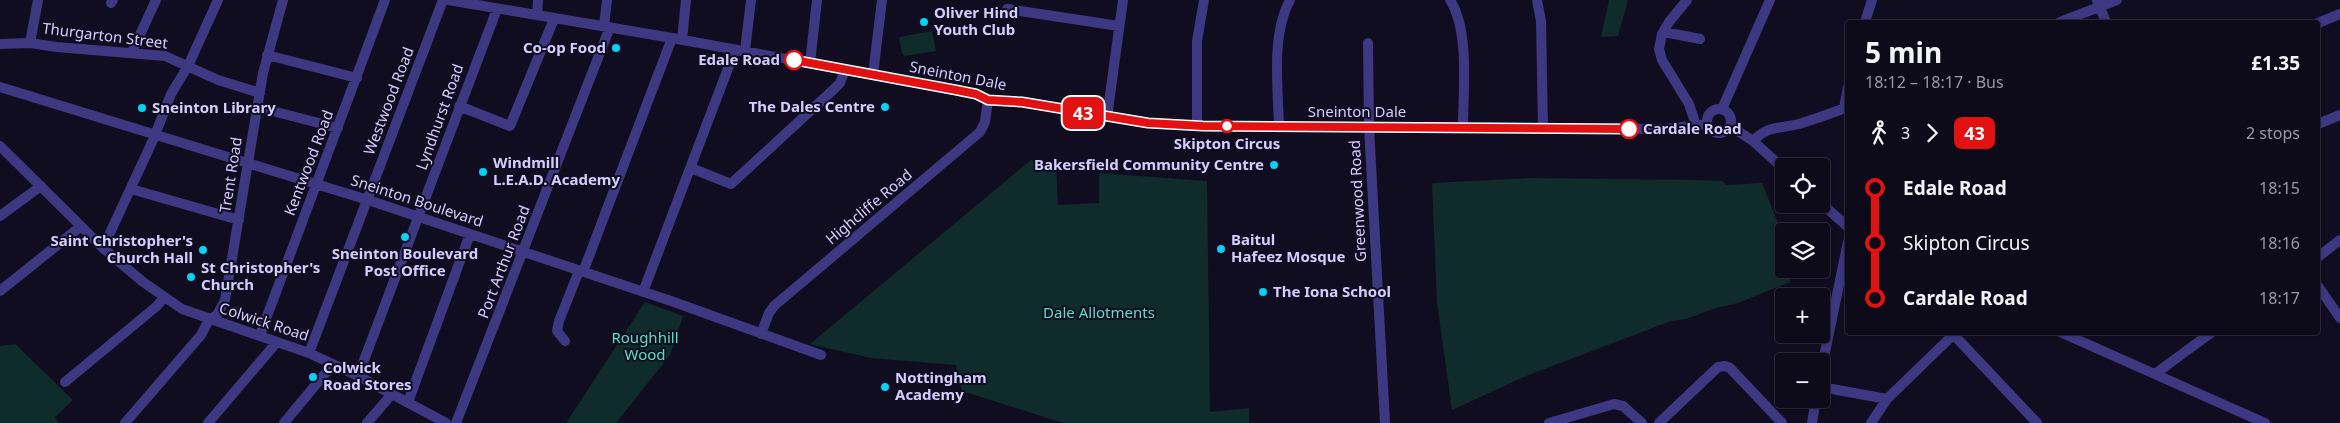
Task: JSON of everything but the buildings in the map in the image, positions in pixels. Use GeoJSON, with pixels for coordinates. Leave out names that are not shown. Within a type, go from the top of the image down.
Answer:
{"type":"FeatureCollection","features":[{"type":"Feature","properties":{"kind":"street"},"geometry":{"type":"LineString","coordinates":[[30,43],[38,0]]}},
{"type":"Feature","properties":{"kind":"street"},"geometry":{"type":"LineString","coordinates":[[132,52],[156,0]]}},
{"type":"Feature","properties":{"kind":"street"},"geometry":{"type":"LineString","coordinates":[[103,248],[172,94],[188,66],[218,0]]}},
{"type":"Feature","properties":{"kind":"street","name":"Trent Road"},"geometry":{"type":"LineString","coordinates":[[125,423],[201,335],[209,320],[217,315],[226,295],[267,55],[283,0]]}},
{"type":"Feature","properties":{"kind":"street","name":"Kentwood Road"},"geometry":{"type":"LineString","coordinates":[[260,335],[385,0]]}},
{"type":"Feature","properties":{"kind":"street","name":"Westwood Road"},"geometry":{"type":"LineString","coordinates":[[308,353],[443,0]]}},
{"type":"Feature","properties":{"kind":"street","name":"Sneinton Dale"},"geometry":{"type":"LineString","coordinates":[[448,0],[740,50],[976,94],[988,100],[1022,102],[1148,123],[1197,126],[1543,129],[1664,129],[1707,124],[1711,130],[1718,133],[1725,132],[1730,126]]}},
{"type":"Feature","properties":{"kind":"street"},"geometry":{"type":"LineString","coordinates":[[536,15],[538,0]]}},
{"type":"Feature","properties":{"kind":"street","name":"Port Arthur Road"},"geometry":{"type":"LineString","coordinates":[[456,423],[524,253],[607,27],[607,0]]}},
{"type":"Feature","properties":{"kind":"street"},"geometry":{"type":"LineString","coordinates":[[565,341],[557,331],[559,321],[677,39],[686,0]]}},
{"type":"Feature","properties":{"kind":"street"},"geometry":{"type":"LineString","coordinates":[[643,292],[690,168],[740,50],[751,0]]}},
{"type":"Feature","properties":{"kind":"street"},"geometry":{"type":"LineString","coordinates":[[810,63],[817,0]]}},
{"type":"Feature","properties":{"kind":"street"},"geometry":{"type":"LineString","coordinates":[[873,75],[882,0]]}},
{"type":"Feature","properties":{"kind":"street"},"geometry":{"type":"LineString","coordinates":[[1108,117],[1123,0]]}},
{"type":"Feature","properties":{"kind":"street"},"geometry":{"type":"LineString","coordinates":[[1197,126],[1197,41],[1204,0]]}},
{"type":"Feature","properties":{"kind":"street"},"geometry":{"type":"LineString","coordinates":[[1279,127],[1278,42],[1284,10],[1290,0]]}},
{"type":"Feature","properties":{"kind":"street"},"geometry":{"type":"LineString","coordinates":[[1450,0],[1454,7],[1462,37],[1463,128]]}},
{"type":"Feature","properties":{"kind":"street"},"geometry":{"type":"LineString","coordinates":[[1537,0],[1541,21],[1543,129]]}},
{"type":"Feature","properties":{"kind":"street"},"geometry":{"type":"LineString","coordinates":[[1688,0],[1669,22],[1659,49],[1662,60],[1689,104],[1696,125]]}},
{"type":"Feature","properties":{"kind":"street"},"geometry":{"type":"LineString","coordinates":[[1722,109],[1770,0]]}},
{"type":"Feature","properties":{"kind":"street"},"geometry":{"type":"LineString","coordinates":[[1867,20],[1872,0]]}},
{"type":"Feature","properties":{"kind":"street"},"geometry":{"type":"LineString","coordinates":[[2064,20],[2098,3],[2117,0]]}},
{"type":"Feature","properties":{"kind":"street"},"geometry":{"type":"LineString","coordinates":[[2098,3],[2105,20]]}},
{"type":"Feature","properties":{"kind":"street"},"geometry":{"type":"LineString","coordinates":[[1007,9],[1019,7],[1119,26]]}},
{"type":"Feature","properties":{"kind":"street","name":"Lyndhurst Road"},"geometry":{"type":"LineString","coordinates":[[358,376],[497,9]]}},
{"type":"Feature","properties":{"kind":"street"},"geometry":{"type":"LineString","coordinates":[[2320,22],[2340,14]]}},
{"type":"Feature","properties":{"kind":"street"},"geometry":{"type":"LineString","coordinates":[[459,106],[510,126],[554,19]]}},
{"type":"Feature","properties":{"kind":"street"},"geometry":{"type":"LineString","coordinates":[[1664,32],[1700,39]]}},
{"type":"Feature","properties":{"kind":"street","name":"Thurgarton Street"},"geometry":{"type":"LineString","coordinates":[[0,44],[30,43],[165,56],[218,80],[260,93]]}},
{"type":"Feature","properties":{"kind":"street","name":"Greenwood Road"},"geometry":{"type":"LineString","coordinates":[[1368,43],[1369,127],[1386,423]]}},
{"type":"Feature","properties":{"kind":"street"},"geometry":{"type":"LineString","coordinates":[[267,55],[357,78]]}},
{"type":"Feature","properties":{"kind":"street"},"geometry":{"type":"LineString","coordinates":[[690,168],[731,184],[833,90],[840,82],[845,70]]}},
{"type":"Feature","properties":{"kind":"street","name":"Sneinton Boulevard"},"geometry":{"type":"LineString","coordinates":[[0,87],[368,200],[643,292],[821,355]]}},
{"type":"Feature","properties":{"kind":"street","name":"Highcliffe Road"},"geometry":{"type":"LineString","coordinates":[[762,334],[768,313],[774,306],[980,132],[985,122],[988,100]]}},
{"type":"Feature","properties":{"kind":"street"},"geometry":{"type":"LineString","coordinates":[[257,107],[338,128]]}},
{"type":"Feature","properties":{"kind":"street"},"geometry":{"type":"LineString","coordinates":[[1753,141],[1762,132],[1770,128],[1801,123],[1845,107]]}},
{"type":"Feature","properties":{"kind":"street"},"geometry":{"type":"LineString","coordinates":[[1707,124],[1707,119],[1712,111],[1722,109]]}},
{"type":"Feature","properties":{"kind":"street"},"geometry":{"type":"LineString","coordinates":[[1722,109],[1731,118],[1730,126],[1753,141],[1775,161]]}},
{"type":"Feature","properties":{"kind":"street"},"geometry":{"type":"LineString","coordinates":[[2320,123],[2340,115]]}},
{"type":"Feature","properties":{"kind":"street","name":"Colwick Road"},"geometry":{"type":"LineString","coordinates":[[0,146],[103,248],[164,297],[182,309],[308,353],[358,376],[444,422]]}},
{"type":"Feature","properties":{"kind":"street"},"geometry":{"type":"LineString","coordinates":[[0,216],[40,186]]}},
{"type":"Feature","properties":{"kind":"street"},"geometry":{"type":"LineString","coordinates":[[131,189],[239,220]]}},
{"type":"Feature","properties":{"kind":"street"},"geometry":{"type":"LineString","coordinates":[[1830,208],[1844,217]]}},
{"type":"Feature","properties":{"kind":"street"},"geometry":{"type":"LineString","coordinates":[[0,291],[80,227]]}},
{"type":"Feature","properties":{"kind":"street"},"geometry":{"type":"LineString","coordinates":[[408,402],[470,234]]}},
{"type":"Feature","properties":{"kind":"street"},"geometry":{"type":"LineString","coordinates":[[2320,255],[2340,240]]}},
{"type":"Feature","properties":{"kind":"street"},"geometry":{"type":"LineString","coordinates":[[1825,353],[1845,256]]}},
{"type":"Feature","properties":{"kind":"street"},"geometry":{"type":"LineString","coordinates":[[2320,289],[2340,318]]}},
{"type":"Feature","properties":{"kind":"street"},"geometry":{"type":"LineString","coordinates":[[65,382],[157,306],[164,297]]}},
{"type":"Feature","properties":{"kind":"street"},"geometry":{"type":"LineString","coordinates":[[1871,423],[1887,399],[1951,335]]}},
{"type":"Feature","properties":{"kind":"street"},"geometry":{"type":"LineString","coordinates":[[1953,335],[2029,421]]}},
{"type":"Feature","properties":{"kind":"street"},"geometry":{"type":"LineString","coordinates":[[2067,335],[2265,423]]}},
{"type":"Feature","properties":{"kind":"street"},"geometry":{"type":"LineString","coordinates":[[2155,374],[2208,335]]}},
{"type":"Feature","properties":{"kind":"street"},"geometry":{"type":"LineString","coordinates":[[208,423],[278,342]]}},
{"type":"Feature","properties":{"kind":"street"},"geometry":{"type":"LineString","coordinates":[[284,423],[333,364]]}},
{"type":"Feature","properties":{"kind":"street"},"geometry":{"type":"LineString","coordinates":[[1659,423],[1718,367],[1724,366],[1730,368],[1782,423]]}},
{"type":"Feature","properties":{"kind":"street"},"geometry":{"type":"LineString","coordinates":[[1830,389],[1887,399]]}},
{"type":"Feature","properties":{"kind":"street"},"geometry":{"type":"LineString","coordinates":[[366,423],[392,394]]}},
{"type":"Feature","properties":{"kind":"street"},"geometry":{"type":"LineString","coordinates":[[1549,423],[1614,404],[1624,406],[1642,423]]}},
{"type":"Feature","properties":{"kind":"street"},"geometry":{"type":"LineString","coordinates":[[1812,423],[1814,408]]}},
{"type":"Feature","properties":{"kind":"green space"},"geometry":{"type":"Polygon","coordinates":[[[1609,0],[1628,0],[1618,36],[1601,37],[1609,0]]]}},
{"type":"Feature","properties":{"kind":"green space"},"geometry":{"type":"Polygon","coordinates":[[[932,31],[936,51],[905,56],[902,54],[899,37],[932,31]]]}},
{"type":"Feature","properties":{"kind":"green space","name":"Dale Allotments"},"geometry":{"type":"Polygon","coordinates":[[[1031,160],[1056,164],[1058,205],[1099,203],[1099,173],[1207,181],[1210,412],[1249,408],[1249,423],[1063,423],[962,391],[956,365],[871,358],[810,344],[1031,160]]]}},
{"type":"Feature","properties":{"kind":"green space"},"geometry":{"type":"Polygon","coordinates":[[[1529,178],[1695,180],[1722,181],[1726,185],[1762,183],[1778,223],[1775,223],[1775,278],[1790,278],[1790,282],[1738,303],[1716,308],[1686,319],[1671,321],[1526,376],[1452,410],[1437,303],[1432,183],[1529,178]]]}},
{"type":"Feature","properties":{"kind":"green space","name":"Roughhill Wood"},"geometry":{"type":"Polygon","coordinates":[[[645,302],[683,316],[670,355],[616,423],[566,423],[645,302]]]}},
{"type":"Feature","properties":{"kind":"green space"},"geometry":{"type":"Polygon","coordinates":[[[15,344],[73,400],[55,417],[59,423],[0,423],[0,346],[15,344]]]}},
{"type":"Feature","properties":{"kind":"bus line","name":"43"},"geometry":{"type":"LineString","coordinates":[[794,60],[976,94],[988,100],[1022,102],[1148,123],[1203,126],[1629,129]]}},
{"type":"Feature","properties":{"kind":"place","name":"Oliver Hind Youth Club"},"geometry":{"type":"Point","coordinates":[924,22]}},
{"type":"Feature","properties":{"kind":"place","name":"Co-op Food"},"geometry":{"type":"Point","coordinates":[616,48]}},
{"type":"Feature","properties":{"kind":"place","name":"Edale Road"},"geometry":{"type":"Point","coordinates":[794,60]}},
{"type":"Feature","properties":{"kind":"place","name":"The Dales Centre"},"geometry":{"type":"Point","coordinates":[885,107]}},
{"type":"Feature","properties":{"kind":"place","name":"Sneinton Library"},"geometry":{"type":"Point","coordinates":[142,108]}},
{"type":"Feature","properties":{"kind":"place","name":"Skipton Circus"},"geometry":{"type":"Point","coordinates":[1227,126]}},
{"type":"Feature","properties":{"kind":"place","name":"Cardale Road"},"geometry":{"type":"Point","coordinates":[1629,129]}},
{"type":"Feature","properties":{"kind":"place","name":"Bakersfield Community Centre"},"geometry":{"type":"Point","coordinates":[1274,165]}},
{"type":"Feature","properties":{"kind":"place","name":"Windmill L.E.A.D. Academy"},"geometry":{"type":"Point","coordinates":[483,172]}},
{"type":"Feature","properties":{"kind":"place","name":"Sneinton Boulevard Post Office"},"geometry":{"type":"Point","coordinates":[405,237]}},
{"type":"Feature","properties":{"kind":"place","name":"Baitul Hafeez Mosque"},"geometry":{"type":"Point","coordinates":[1221,249]}},
{"type":"Feature","properties":{"kind":"place","name":"Saint Christopher's Church Hall"},"geometry":{"type":"Point","coordinates":[203,250]}},
{"type":"Feature","properties":{"kind":"place","name":"St Christopher's Church"},"geometry":{"type":"Point","coordinates":[191,277]}},
{"type":"Feature","properties":{"kind":"place","name":"The Iona School"},"geometry":{"type":"Point","coordinates":[1263,292]}},
{"type":"Feature","properties":{"kind":"place","name":"Colwick Road Stores"},"geometry":{"type":"Point","coordinates":[313,377]}},
{"type":"Feature","properties":{"kind":"place","name":"Nottingham Academy"},"geometry":{"type":"Point","coordinates":[885,387]}}]}
